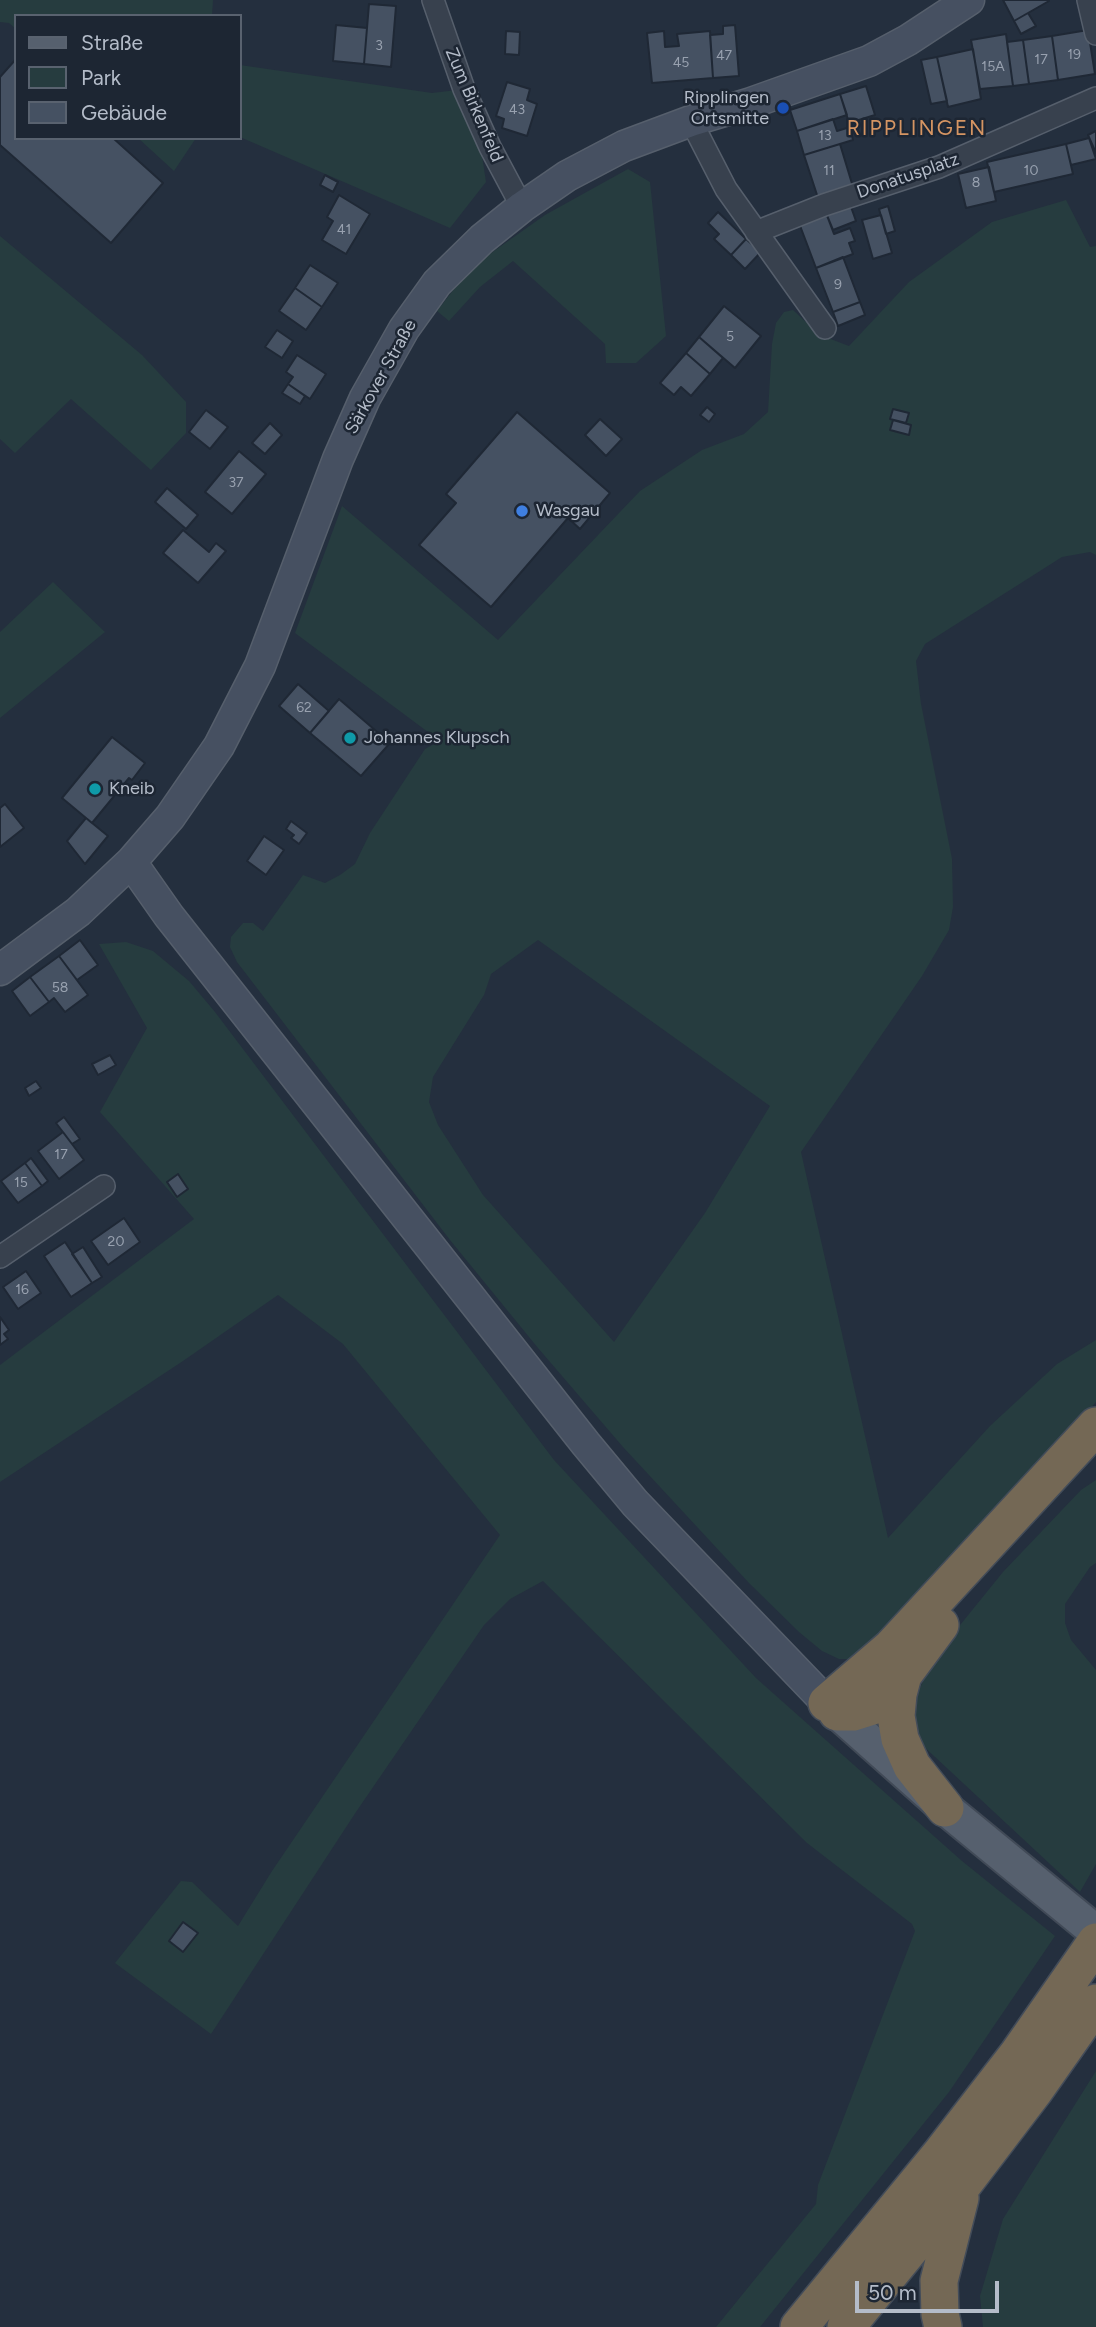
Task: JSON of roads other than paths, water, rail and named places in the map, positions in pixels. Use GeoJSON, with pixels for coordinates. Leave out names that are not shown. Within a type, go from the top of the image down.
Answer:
{"type":"FeatureCollection","features":[{"type":"Feature","properties":{"kind":"highway"},"geometry":{"type":"LineString","coordinates":[[832,1707],[891,1648],[1096,1426]]}},
{"type":"Feature","properties":{"kind":"highway"},"geometry":{"type":"LineString","coordinates":[[832,1707],[853,1712],[875,1706],[903,1675],[977,1578],[1057,1489],[1096,1455]]}},
{"type":"Feature","properties":{"kind":"highway"},"geometry":{"type":"LineString","coordinates":[[903,1675],[898,1694],[900,1739],[912,1766],[945,1808]]}},
{"type":"Feature","properties":{"kind":"highway"},"geometry":{"type":"LineString","coordinates":[[799,2327],[948,2145],[1018,2053],[1096,1942]]}},
{"type":"Feature","properties":{"kind":"highway"},"geometry":{"type":"LineString","coordinates":[[846,2327],[964,2183],[1096,2003]]}},
{"type":"Feature","properties":{"kind":"highway"},"geometry":{"type":"LineString","coordinates":[[943,2327],[939,2281],[949,2233],[964,2183]]}},
{"type":"Feature","properties":{"kind":"main road","name":"Särkover Straße"},"geometry":{"type":"LineString","coordinates":[[0,970],[78,912],[131,862],[195,783],[237,712],[260,666],[338,459],[365,398],[404,329],[437,283],[482,239],[522,206],[567,176],[624,146],[869,61],[908,40],[968,0]]}},
{"type":"Feature","properties":{"kind":"main road"},"geometry":{"type":"LineString","coordinates":[[131,862],[169,916],[635,1503],[832,1707],[945,1808],[1096,1932]]}},
{"type":"Feature","properties":{"kind":"street","name":"Zum Birkenfeld"},"geometry":{"type":"LineString","coordinates":[[433,0],[464,89],[490,147],[522,206]]}},
{"type":"Feature","properties":{"kind":"street"},"geometry":{"type":"LineString","coordinates":[[1088,0],[1096,34]]}},
{"type":"Feature","properties":{"kind":"street","name":"Donatusplatz"},"geometry":{"type":"LineString","coordinates":[[757,232],[824,205],[939,167],[1096,98]]}},
{"type":"Feature","properties":{"kind":"street"},"geometry":{"type":"LineString","coordinates":[[691,121],[726,189],[825,328]]}},
{"type":"Feature","properties":{"kind":"street"},"geometry":{"type":"LineString","coordinates":[[0,1257],[104,1185]]}},
{"type":"Feature","properties":{"kind":"place","name":"Ripplingen Ortsmitte"},"geometry":{"type":"Point","coordinates":[783,108]}},
{"type":"Feature","properties":{"kind":"place","name":"Wasgau"},"geometry":{"type":"Point","coordinates":[522,511]}},
{"type":"Feature","properties":{"kind":"place","name":"Johannes Klupsch"},"geometry":{"type":"Point","coordinates":[350,738]}},
{"type":"Feature","properties":{"kind":"place","name":"Kneib"},"geometry":{"type":"Point","coordinates":[95,789]}},
{"type":"Feature","properties":{"kind":"district","name":"RIPPLINGEN"},"geometry":{"type":"Point","coordinates":[917,129]}}]}
